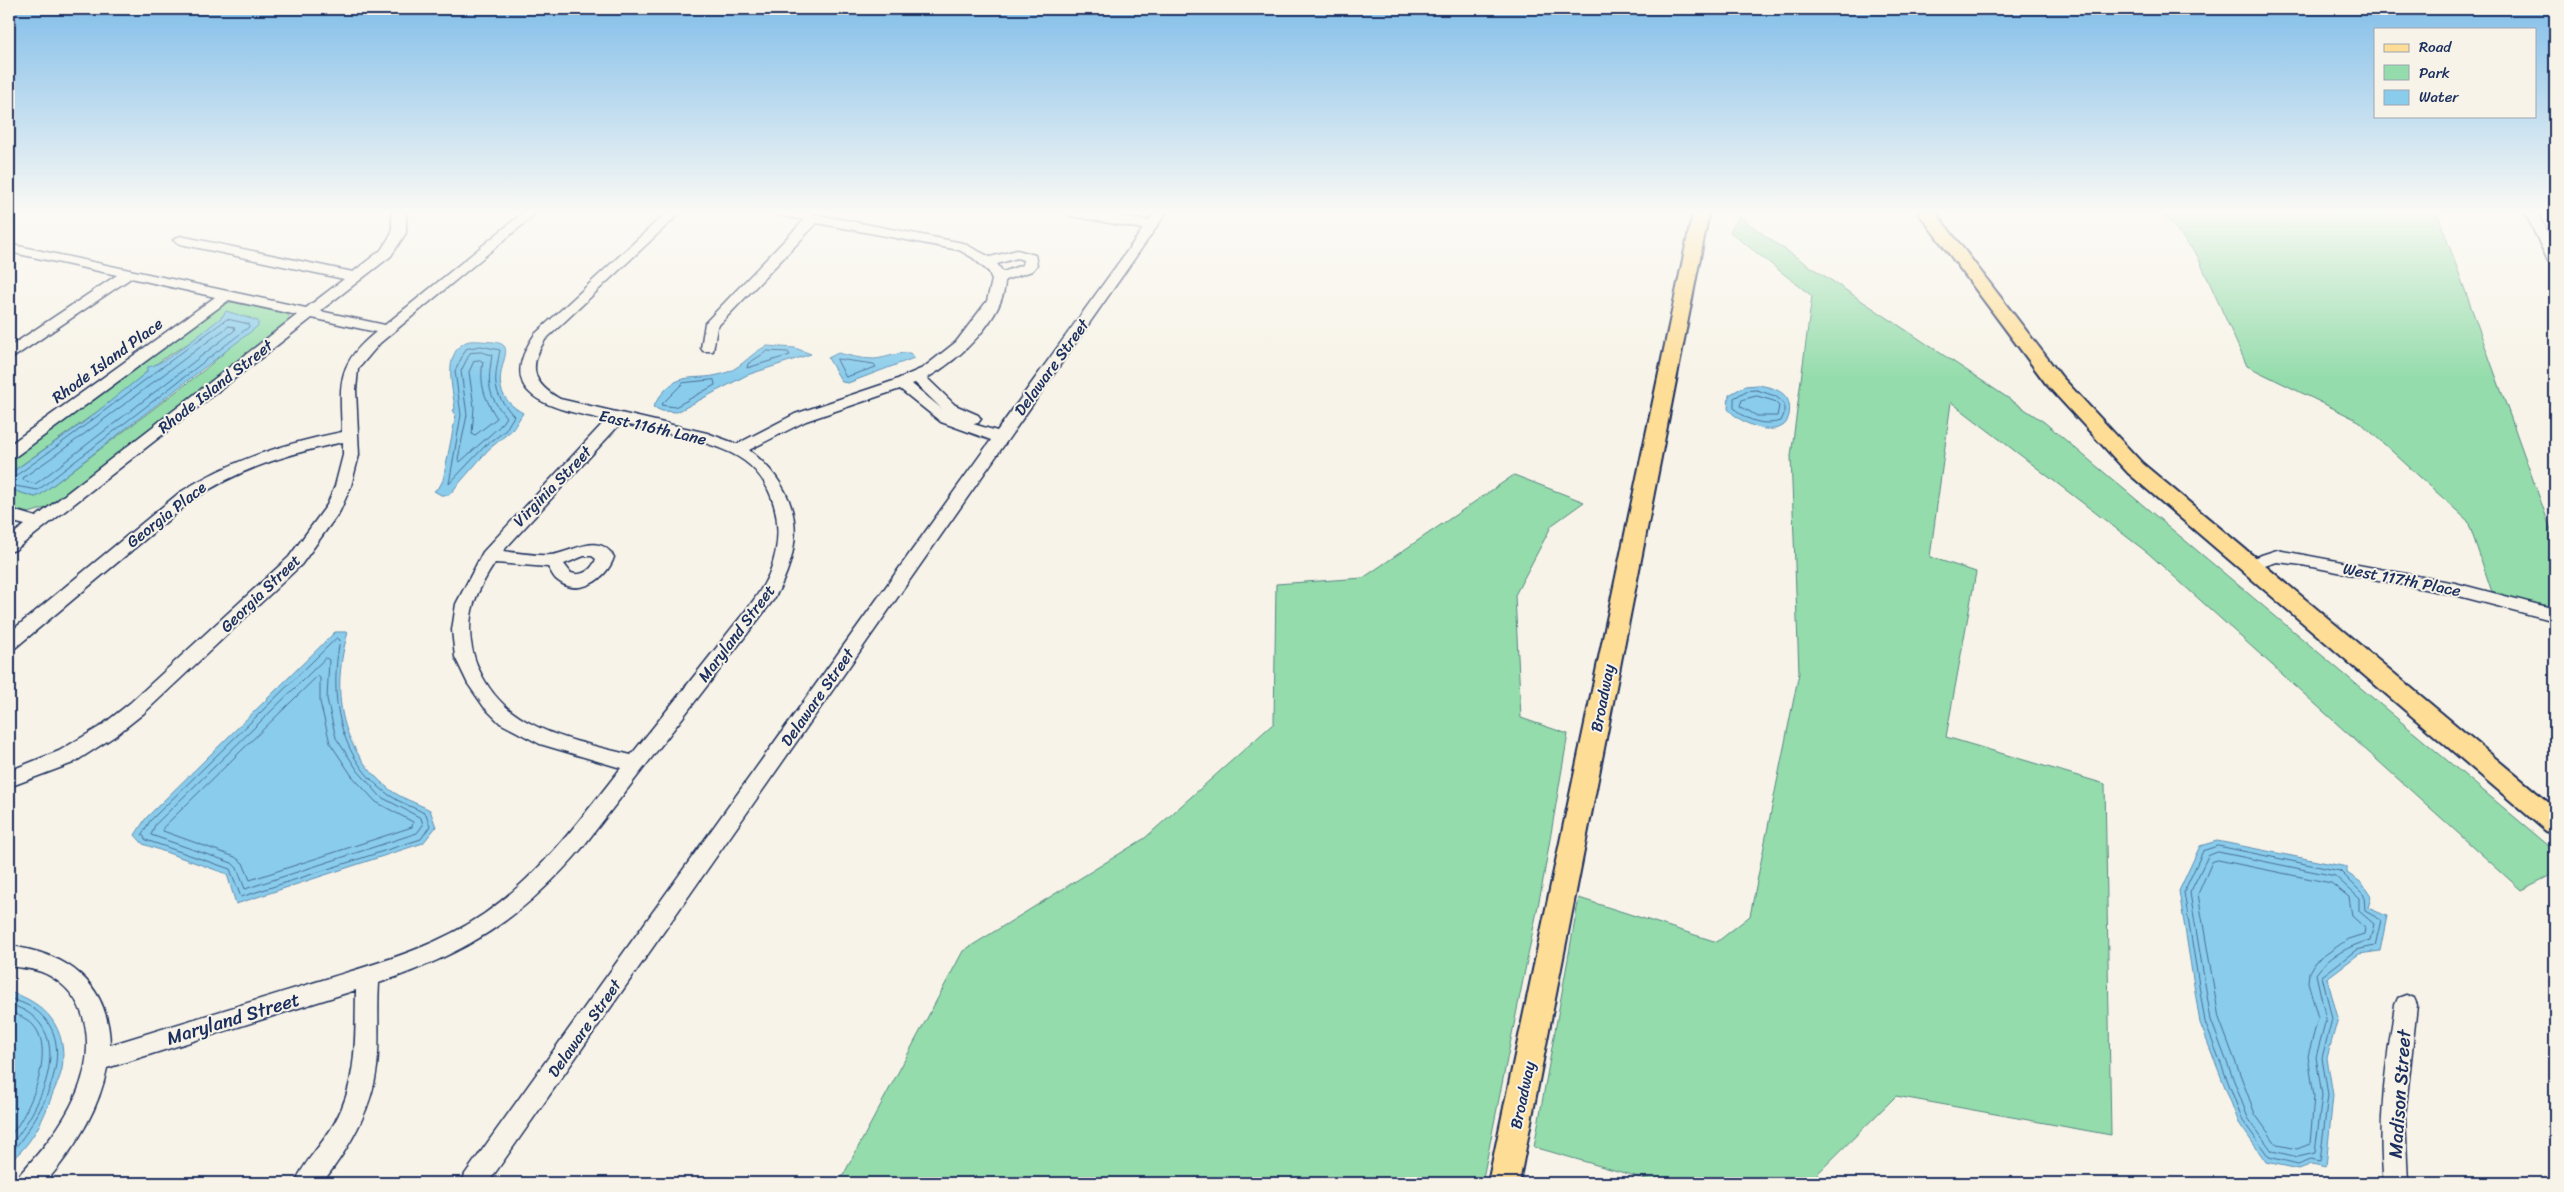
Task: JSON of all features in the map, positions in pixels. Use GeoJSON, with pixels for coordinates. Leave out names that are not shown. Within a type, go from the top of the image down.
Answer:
{"type":"FeatureCollection","features":[{"type":"Feature","properties":{"kind":"main road","name":"Broadway"},"geometry":{"type":"LineString","coordinates":[[1503,1183],[1690,268]]}},
{"type":"Feature","properties":{"kind":"main road"},"geometry":{"type":"LineString","coordinates":[[1970,268],[2042,366],[2076,407],[2135,468],[2555,823]]}},
{"type":"Feature","properties":{"kind":"street"},"geometry":{"type":"LineString","coordinates":[[99,268],[388,330]]}},
{"type":"Feature","properties":{"kind":"street"},"geometry":{"type":"LineString","coordinates":[[311,268],[356,277]]}},
{"type":"Feature","properties":{"kind":"street","name":"Rhode Island Street"},"geometry":{"type":"LineString","coordinates":[[9,546],[368,268]]}},
{"type":"Feature","properties":{"kind":"street","name":"Georgia Street"},"geometry":{"type":"LineString","coordinates":[[9,779],[66,757],[108,731],[137,708],[282,575],[308,546],[334,507],[343,486],[351,455],[348,390],[351,369],[365,350],[464,268]]}},
{"type":"Feature","properties":{"kind":"street","name":"East 116th Lane"},"geometry":{"type":"LineString","coordinates":[[614,268],[546,330],[534,345],[527,362],[528,375],[532,386],[545,398],[567,407],[707,438],[738,450]]}},
{"type":"Feature","properties":{"kind":"street"},"geometry":{"type":"LineString","coordinates":[[708,348],[710,326],[766,268]]}},
{"type":"Feature","properties":{"kind":"street"},"geometry":{"type":"LineString","coordinates":[[738,450],[770,430],[790,421],[909,380],[952,355],[975,330],[998,297],[998,278],[990,268]]}},
{"type":"Feature","properties":{"kind":"street"},"geometry":{"type":"LineString","coordinates":[[998,278],[1027,268]]}},
{"type":"Feature","properties":{"kind":"street","name":"Delaware Street"},"geometry":{"type":"LineString","coordinates":[[474,1183],[1121,268]]}},
{"type":"Feature","properties":{"kind":"street"},"geometry":{"type":"LineString","coordinates":[[9,354],[128,274]]}},
{"type":"Feature","properties":{"kind":"street","name":"Rhode Island Place"},"geometry":{"type":"LineString","coordinates":[[9,453],[226,295]]}},
{"type":"Feature","properties":{"kind":"street"},"geometry":{"type":"LineString","coordinates":[[9,336],[28,340]]}},
{"type":"Feature","properties":{"kind":"street"},"geometry":{"type":"LineString","coordinates":[[909,380],[928,408],[949,421],[962,427],[1004,432]]}},
{"type":"Feature","properties":{"kind":"street","name":"Virginia Street"},"geometry":{"type":"LineString","coordinates":[[618,418],[489,556],[469,594],[461,634],[466,663],[488,700],[518,726],[540,736],[634,764]]}},
{"type":"Feature","properties":{"kind":"street","name":"Georgia Place"},"geometry":{"type":"LineString","coordinates":[[9,643],[185,497],[216,476],[264,455],[350,435]]}},
{"type":"Feature","properties":{"kind":"street","name":"Maryland Street"},"geometry":{"type":"LineString","coordinates":[[98,1060],[368,976],[448,945],[476,931],[511,906],[554,867],[768,594],[786,552],[788,528],[784,504],[779,491],[759,466],[738,450]]}},
{"type":"Feature","properties":{"kind":"street"},"geometry":{"type":"LineString","coordinates":[[9,515],[38,523]]}},
{"type":"Feature","properties":{"kind":"street"},"geometry":{"type":"LineString","coordinates":[[489,556],[552,561]]}},
{"type":"Feature","properties":{"kind":"street","name":"West 117th Place"},"geometry":{"type":"LineString","coordinates":[[2248,565],[2277,556],[2302,559],[2455,589],[2555,615]]}},
{"type":"Feature","properties":{"kind":"street"},"geometry":{"type":"LineString","coordinates":[[9,956],[32,959],[60,969],[80,986],[94,1011],[98,1032],[98,1060],[94,1079],[76,1120],[53,1155],[29,1183]]}},
{"type":"Feature","properties":{"kind":"street"},"geometry":{"type":"LineString","coordinates":[[307,1183],[341,1136],[361,1088],[365,1068],[368,976]]}},
{"type":"Feature","properties":{"kind":"street","name":"Madison Street"},"geometry":{"type":"LineString","coordinates":[[2396,1183],[2392,1155],[2396,1080],[2406,1005]]}},
{"type":"Feature","properties":{"kind":"green space"},"geometry":{"type":"Polygon","coordinates":[[[1776,268],[1812,268],[2044,422],[2555,851],[2555,873],[2521,890],[2148,553],[1951,402],[1930,557],[1976,572],[1946,737],[2105,784],[2111,1135],[1896,1096],[1808,1183],[1659,1183],[1534,1147],[1579,898],[1717,942],[1750,916],[1799,673],[1791,456],[1812,296],[1776,268]]]}},
{"type":"Feature","properties":{"kind":"green space"},"geometry":{"type":"Polygon","coordinates":[[[2203,268],[2457,268],[2555,541],[2555,607],[2493,595],[2468,521],[2359,421],[2247,366],[2203,268]]]}},
{"type":"Feature","properties":{"kind":"green space"},"geometry":{"type":"Polygon","coordinates":[[[231,302],[287,314],[291,318],[289,322],[49,507],[29,513],[9,508],[9,489],[35,497],[40,495],[203,371],[225,352],[251,318],[224,314],[209,329],[158,363],[99,410],[9,474],[9,459],[218,307],[231,302]]]}},
{"type":"Feature","properties":{"kind":"green space"},"geometry":{"type":"Polygon","coordinates":[[[1514,475],[1584,502],[1552,525],[1515,595],[1521,718],[1568,734],[1542,886],[1482,1183],[839,1183],[963,951],[1145,838],[1274,723],[1276,584],[1363,578],[1514,475]]]}},
{"type":"Feature","properties":{"kind":"water"},"geometry":{"type":"Polygon","coordinates":[[[226,311],[258,321],[258,326],[40,495],[35,497],[9,489],[9,474],[83,423],[147,372],[147,367],[163,361],[185,346],[222,317],[226,311]]]}},
{"type":"Feature","properties":{"kind":"water"},"geometry":{"type":"Polygon","coordinates":[[[466,342],[497,342],[504,346],[506,351],[500,384],[503,394],[510,404],[523,413],[513,429],[488,450],[449,495],[441,495],[434,491],[443,480],[456,415],[453,410],[455,409],[451,382],[451,363],[459,348],[466,342]]]}},
{"type":"Feature","properties":{"kind":"water"},"geometry":{"type":"Polygon","coordinates":[[[767,346],[795,348],[811,354],[747,375],[677,412],[662,411],[653,407],[670,385],[679,380],[728,372],[767,346]]]}},
{"type":"Feature","properties":{"kind":"water"},"geometry":{"type":"Polygon","coordinates":[[[838,353],[874,359],[910,353],[914,358],[848,383],[842,382],[828,358],[838,353]]]}},
{"type":"Feature","properties":{"kind":"water"},"geometry":{"type":"Polygon","coordinates":[[[1758,385],[1777,390],[1786,397],[1790,408],[1787,422],[1784,425],[1770,429],[1754,426],[1739,418],[1728,409],[1729,395],[1745,386],[1758,385]]]}},
{"type":"Feature","properties":{"kind":"water"},"geometry":{"type":"Polygon","coordinates":[[[335,632],[348,632],[340,676],[340,697],[343,717],[349,736],[359,755],[372,773],[393,792],[430,810],[436,827],[423,843],[236,904],[227,874],[143,844],[135,835],[146,818],[335,632]]]}},
{"type":"Feature","properties":{"kind":"water"},"geometry":{"type":"Polygon","coordinates":[[[2217,841],[2347,867],[2347,873],[2362,883],[2371,897],[2368,908],[2387,916],[2380,951],[2359,954],[2327,978],[2338,1018],[2327,1058],[2333,1095],[2326,1167],[2312,1164],[2299,1169],[2266,1162],[2239,1123],[2200,1023],[2179,891],[2200,846],[2217,841]]]}},
{"type":"Feature","properties":{"kind":"water"},"geometry":{"type":"Polygon","coordinates":[[[9,992],[34,1003],[52,1019],[58,1030],[63,1055],[60,1076],[39,1125],[23,1149],[9,1162],[9,992]]]}}]}
